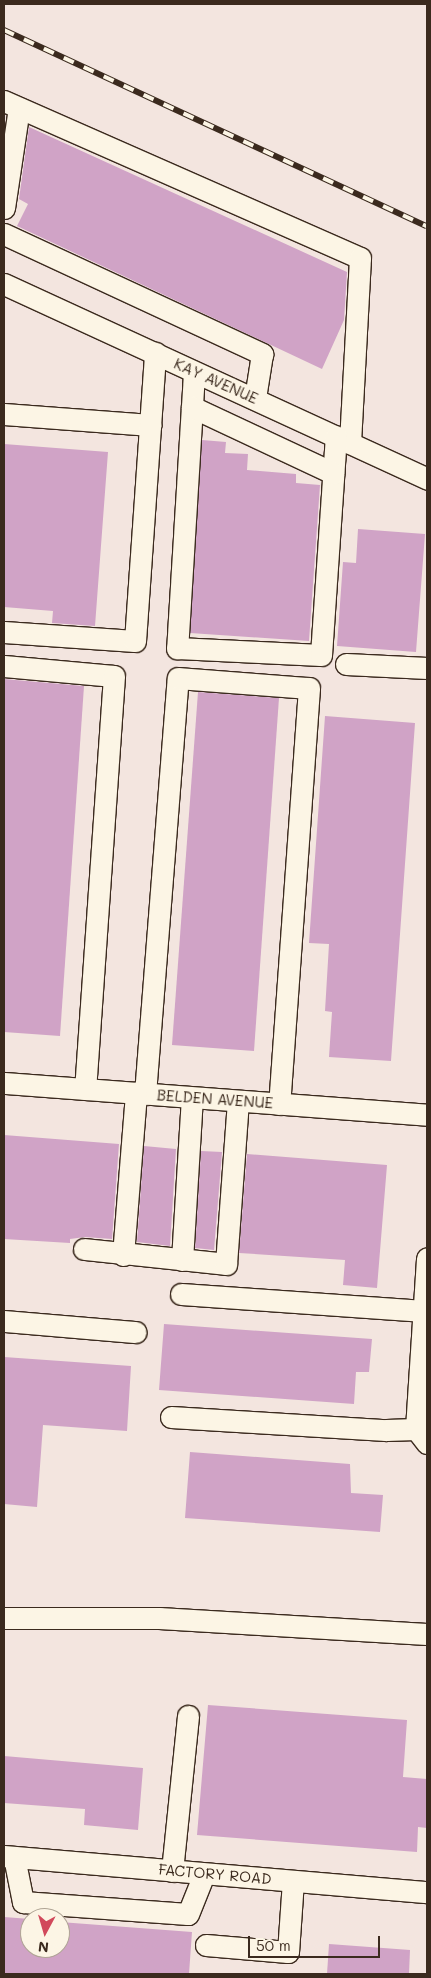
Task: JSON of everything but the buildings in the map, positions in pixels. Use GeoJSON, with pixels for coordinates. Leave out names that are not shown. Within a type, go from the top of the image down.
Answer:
{"type":"FeatureCollection","features":[{"type":"Feature","properties":{"kind":"street"},"geometry":{"type":"LineString","coordinates":[[4,208],[11,104],[360,258],[343,440],[333,473],[321,655],[177,648],[194,373]]}},
{"type":"Feature","properties":{"kind":"street"},"geometry":{"type":"LineString","coordinates":[[4,234],[262,354],[255,398]]}},
{"type":"Feature","properties":{"kind":"street","name":"KAY AVENUE"},"geometry":{"type":"LineString","coordinates":[[4,284],[155,353],[194,373],[255,398],[427,479]]}},
{"type":"Feature","properties":{"kind":"street"},"geometry":{"type":"LineString","coordinates":[[4,632],[135,641],[155,353]]}},
{"type":"Feature","properties":{"kind":"street"},"geometry":{"type":"LineString","coordinates":[[192,407],[333,473]]}},
{"type":"Feature","properties":{"kind":"street"},"geometry":{"type":"LineString","coordinates":[[4,414],[151,425]]}},
{"type":"Feature","properties":{"kind":"street"},"geometry":{"type":"LineString","coordinates":[[346,664],[427,668]]}},
{"type":"Feature","properties":{"kind":"street"},"geometry":{"type":"LineString","coordinates":[[4,666],[114,676],[84,1089]]}},
{"type":"Feature","properties":{"kind":"street"},"geometry":{"type":"LineString","coordinates":[[123,1255],[140,1094],[178,678],[309,688],[279,1104]]}},
{"type":"Feature","properties":{"kind":"street","name":"BELDEN AVENUE"},"geometry":{"type":"LineString","coordinates":[[4,1083],[427,1115]]}},
{"type":"Feature","properties":{"kind":"street"},"geometry":{"type":"LineString","coordinates":[[182,1260],[192,1098]]}},
{"type":"Feature","properties":{"kind":"street"},"geometry":{"type":"LineString","coordinates":[[84,1249],[123,1255],[226,1264],[238,1102]]}},
{"type":"Feature","properties":{"kind":"street"},"geometry":{"type":"LineString","coordinates":[[171,1417],[386,1430],[422,1436],[424,1311],[427,1258]]}},
{"type":"Feature","properties":{"kind":"street"},"geometry":{"type":"LineString","coordinates":[[181,1294],[424,1311]]}},
{"type":"Feature","properties":{"kind":"street"},"geometry":{"type":"LineString","coordinates":[[4,1321],[136,1332]]}},
{"type":"Feature","properties":{"kind":"street"},"geometry":{"type":"LineString","coordinates":[[4,1618],[159,1618],[427,1634]]}},
{"type":"Feature","properties":{"kind":"street"},"geometry":{"type":"LineString","coordinates":[[172,1871],[188,1716]]}},
{"type":"Feature","properties":{"kind":"street"},"geometry":{"type":"LineString","coordinates":[[9,1857],[23,1902],[188,1914],[204,1874]]}},
{"type":"Feature","properties":{"kind":"street","name":"FACTORY ROAD"},"geometry":{"type":"LineString","coordinates":[[9,1857],[427,1892]]}},
{"type":"Feature","properties":{"kind":"street"},"geometry":{"type":"LineString","coordinates":[[206,1945],[288,1952],[293,1881]]}},
{"type":"Feature","properties":{"kind":"railway"},"geometry":{"type":"LineString","coordinates":[[4,30],[427,226]]}}]}
